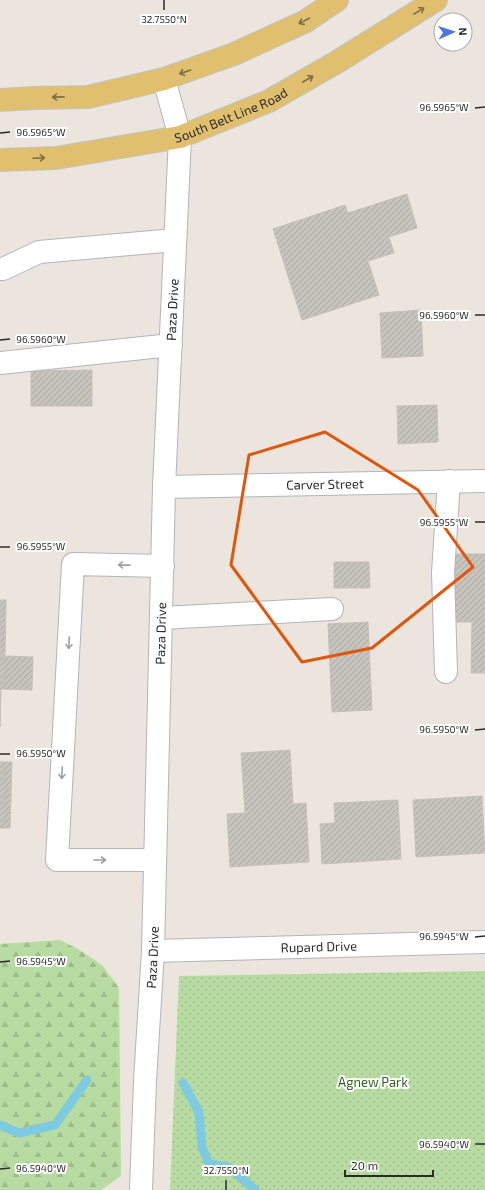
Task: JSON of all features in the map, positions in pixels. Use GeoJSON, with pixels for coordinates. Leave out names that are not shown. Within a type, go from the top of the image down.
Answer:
{"type":"FeatureCollection","features":[{"type":"Feature","properties":{"kind":"main road"},"geometry":{"type":"LineString","coordinates":[[0,100],[88,97],[164,79],[234,54],[306,21],[337,0]]}},
{"type":"Feature","properties":{"kind":"main road","name":"South Belt Line Road"},"geometry":{"type":"LineString","coordinates":[[0,160],[56,158],[180,137],[269,101],[337,62],[436,0]]}},
{"type":"Feature","properties":{"kind":"street","name":"Paza Drive"},"geometry":{"type":"LineString","coordinates":[[140,1190],[153,951],[164,487],[180,137],[164,79]]}},
{"type":"Feature","properties":{"kind":"street"},"geometry":{"type":"LineString","coordinates":[[0,269],[39,252],[176,240]]}},
{"type":"Feature","properties":{"kind":"street"},"geometry":{"type":"LineString","coordinates":[[0,363],[171,345]]}},
{"type":"Feature","properties":{"kind":"street","name":"Carver Street"},"geometry":{"type":"LineString","coordinates":[[164,487],[485,481]]}},
{"type":"Feature","properties":{"kind":"street"},"geometry":{"type":"LineString","coordinates":[[446,672],[443,572],[449,482]]}},
{"type":"Feature","properties":{"kind":"street"},"geometry":{"type":"LineString","coordinates":[[155,860],[57,860],[73,564],[163,566]]}},
{"type":"Feature","properties":{"kind":"street"},"geometry":{"type":"LineString","coordinates":[[162,618],[332,609]]}},
{"type":"Feature","properties":{"kind":"street","name":"Rupard Drive"},"geometry":{"type":"LineString","coordinates":[[153,951],[485,942]]}},
{"type":"Feature","properties":{"kind":"highlighted area"},"geometry":{"type":"Polygon","coordinates":[[[325,432],[418,490],[473,567],[372,648],[302,662],[231,565],[249,455],[325,432]]]}},
{"type":"Feature","properties":{"kind":"green space"},"geometry":{"type":"Polygon","coordinates":[[[60,940],[78,949],[102,965],[119,988],[121,1176],[101,1190],[0,1190],[0,944],[60,940]]]}},
{"type":"Feature","properties":{"kind":"green space","name":"Agnew Park"},"geometry":{"type":"Polygon","coordinates":[[[485,971],[485,1190],[170,1190],[179,976],[485,971]]]}},
{"type":"Feature","properties":{"kind":"building"},"geometry":{"type":"Polygon","coordinates":[[[407,194],[417,228],[389,237],[394,253],[368,261],[379,295],[302,320],[273,229],[345,205],[348,213],[407,194]]]}},
{"type":"Feature","properties":{"kind":"building"},"geometry":{"type":"Polygon","coordinates":[[[421,310],[423,356],[382,358],[380,313],[421,310]]]}},
{"type":"Feature","properties":{"kind":"building"},"geometry":{"type":"Polygon","coordinates":[[[92,370],[92,406],[31,406],[31,371],[92,370]]]}},
{"type":"Feature","properties":{"kind":"building"},"geometry":{"type":"Polygon","coordinates":[[[437,405],[438,442],[398,444],[397,406],[437,405]]]}},
{"type":"Feature","properties":{"kind":"building"},"geometry":{"type":"Polygon","coordinates":[[[455,554],[485,554],[485,673],[471,673],[472,622],[455,622],[455,554]]]}},
{"type":"Feature","properties":{"kind":"building"},"geometry":{"type":"Polygon","coordinates":[[[334,562],[369,562],[370,588],[334,588],[334,562]]]}},
{"type":"Feature","properties":{"kind":"building"},"geometry":{"type":"Polygon","coordinates":[[[0,600],[6,600],[5,656],[33,657],[32,690],[1,689],[0,727],[0,600]]]}},
{"type":"Feature","properties":{"kind":"building"},"geometry":{"type":"Polygon","coordinates":[[[368,622],[372,710],[332,712],[328,624],[368,622]]]}},
{"type":"Feature","properties":{"kind":"building"},"geometry":{"type":"Polygon","coordinates":[[[290,750],[293,804],[306,803],[309,862],[230,867],[227,814],[245,813],[241,753],[290,750]]]}},
{"type":"Feature","properties":{"kind":"building"},"geometry":{"type":"Polygon","coordinates":[[[0,762],[12,762],[10,828],[0,828],[0,762]]]}},
{"type":"Feature","properties":{"kind":"building"},"geometry":{"type":"Polygon","coordinates":[[[482,796],[485,853],[416,857],[413,800],[482,796]]]}},
{"type":"Feature","properties":{"kind":"building"},"geometry":{"type":"Polygon","coordinates":[[[398,800],[401,859],[322,864],[320,824],[335,823],[334,803],[398,800]]]}},
{"type":"Feature","properties":{"kind":"waterway"},"geometry":{"type":"LineString","coordinates":[[0,1125],[19,1133],[55,1125],[87,1080]]}},
{"type":"Feature","properties":{"kind":"waterway"},"geometry":{"type":"LineString","coordinates":[[183,1083],[199,1112],[202,1147],[209,1164],[229,1167],[255,1190]]}}]}
